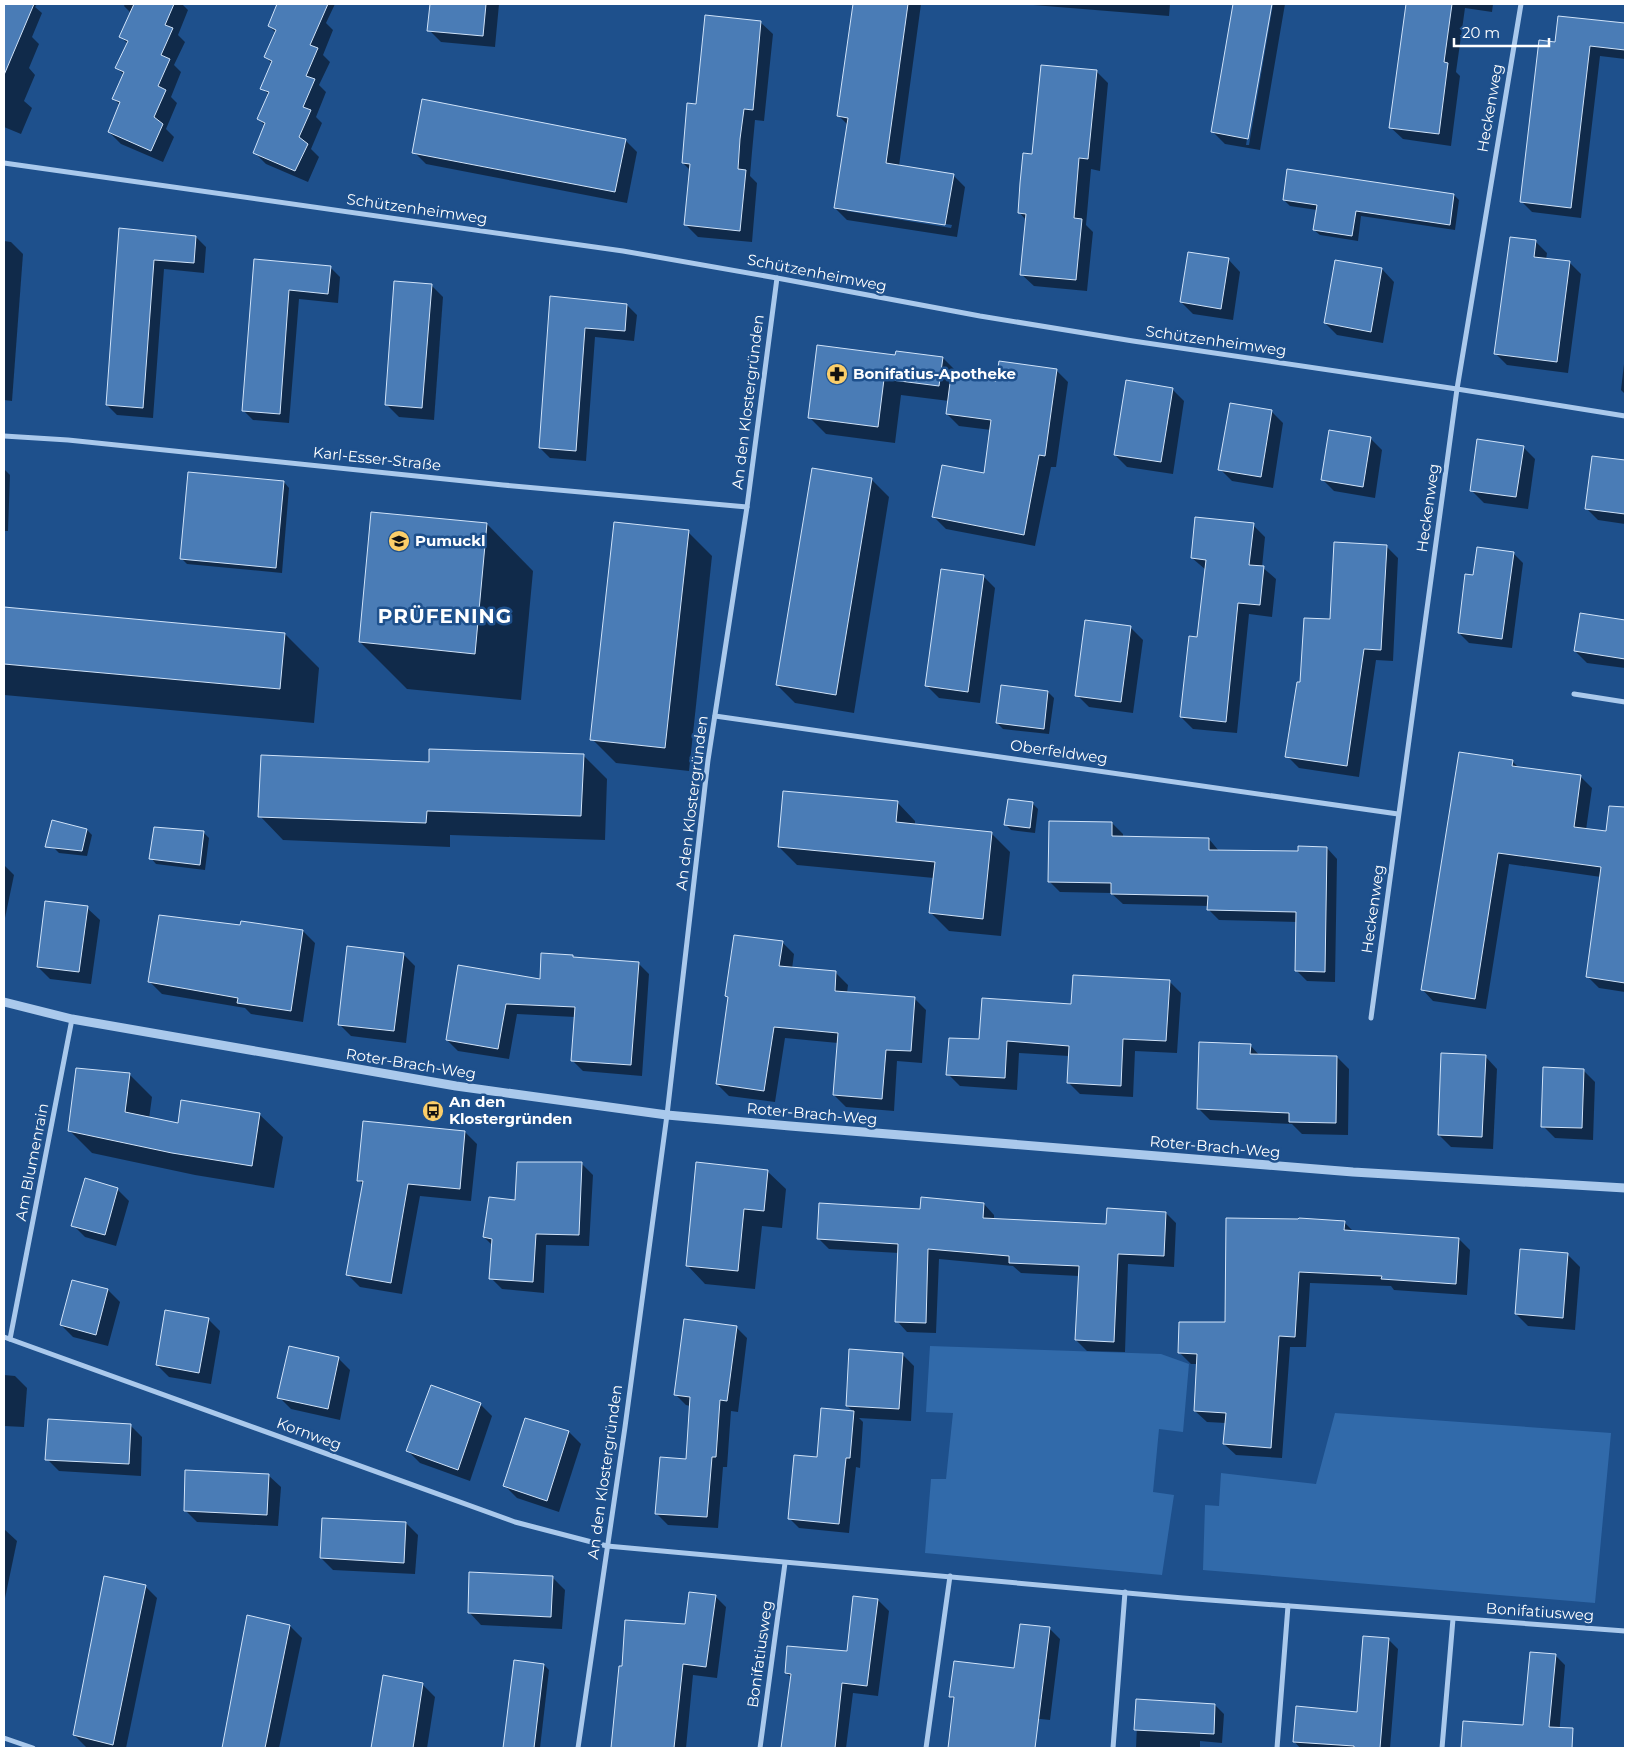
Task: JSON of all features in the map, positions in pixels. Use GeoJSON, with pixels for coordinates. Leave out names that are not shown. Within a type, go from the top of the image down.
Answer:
{"type":"FeatureCollection","features":[{"type":"Feature","properties":{"kind":"street","name":"Heckenweg"},"geometry":{"type":"LineString","coordinates":[[1371,1018],[1457,389],[1521,4]]}},
{"type":"Feature","properties":{"kind":"street","name":"Schützenheimweg"},"geometry":{"type":"LineString","coordinates":[[4,164],[623,251],[990,318],[1625,416]]}},
{"type":"Feature","properties":{"kind":"street","name":"An den Klostergründen"},"geometry":{"type":"LineString","coordinates":[[578,1748],[626,1417],[667,1114],[708,760],[747,507],[777,278]]}},
{"type":"Feature","properties":{"kind":"street","name":"Karl-Esser-Straße"},"geometry":{"type":"LineString","coordinates":[[4,436],[77,441],[503,485],[747,507]]}},
{"type":"Feature","properties":{"kind":"street"},"geometry":{"type":"LineString","coordinates":[[1574,694],[1625,702]]}},
{"type":"Feature","properties":{"kind":"street","name":"Oberfeldweg"},"geometry":{"type":"LineString","coordinates":[[716,716],[1398,814]]}},
{"type":"Feature","properties":{"kind":"street","name":"Roter-Brach-Weg"},"geometry":{"type":"LineString","coordinates":[[4,1002],[72,1019],[456,1086],[667,1114],[790,1126],[1343,1171],[1625,1188]]}},
{"type":"Feature","properties":{"kind":"street","name":"Am Blumenrain"},"geometry":{"type":"LineString","coordinates":[[10,1339],[72,1019]]}},
{"type":"Feature","properties":{"kind":"street","name":"Kornweg"},"geometry":{"type":"LineString","coordinates":[[4,1337],[515,1522],[607,1546]]}},
{"type":"Feature","properties":{"kind":"street","name":"Bonifatiusweg"},"geometry":{"type":"LineString","coordinates":[[607,1546],[1288,1606],[1625,1631]]}},
{"type":"Feature","properties":{"kind":"street","name":"Bonifatiusweg"},"geometry":{"type":"LineString","coordinates":[[760,1748],[785,1563]]}},
{"type":"Feature","properties":{"kind":"street"},"geometry":{"type":"LineString","coordinates":[[926,1748],[950,1576]]}},
{"type":"Feature","properties":{"kind":"street"},"geometry":{"type":"LineString","coordinates":[[1113,1748],[1125,1592]]}},
{"type":"Feature","properties":{"kind":"street"},"geometry":{"type":"LineString","coordinates":[[1277,1748],[1288,1606]]}},
{"type":"Feature","properties":{"kind":"street"},"geometry":{"type":"LineString","coordinates":[[1442,1748],[1453,1619]]}},
{"type":"Feature","properties":{"kind":"street"},"geometry":{"type":"LineString","coordinates":[[4,1738],[33,1748]]}},
{"type":"Feature","properties":{"kind":"shaded area"},"geometry":{"type":"Polygon","coordinates":[[[930,1346],[1161,1354],[1189,1364],[1183,1432],[1159,1429],[1153,1492],[1174,1495],[1162,1575],[925,1553],[931,1479],[946,1479],[953,1413],[926,1412],[930,1346]]]}},
{"type":"Feature","properties":{"kind":"shaded area"},"geometry":{"type":"Polygon","coordinates":[[[1335,1413],[1611,1433],[1595,1603],[1203,1570],[1205,1505],[1219,1506],[1221,1473],[1316,1484],[1335,1413]]]}},
{"type":"Feature","properties":{"kind":"building"},"geometry":{"type":"Polygon","coordinates":[[[4,4],[34,4],[4,75],[4,4]]]}},
{"type":"Feature","properties":{"kind":"building"},"geometry":{"type":"Polygon","coordinates":[[[134,4],[174,4],[165,25],[173,28],[161,55],[170,59],[158,86],[166,90],[154,117],[163,124],[151,151],[108,132],[120,102],[112,99],[124,72],[115,68],[128,41],[119,37],[134,4]]]}},
{"type":"Feature","properties":{"kind":"building"},"geometry":{"type":"Polygon","coordinates":[[[277,4],[328,4],[310,45],[318,48],[306,76],[315,79],[303,107],[311,110],[299,137],[308,144],[295,171],[253,153],[265,123],[257,119],[269,92],[260,89],[272,61],[264,57],[276,30],[268,26],[277,4]]]}},
{"type":"Feature","properties":{"kind":"building"},"geometry":{"type":"Polygon","coordinates":[[[430,4],[486,4],[483,36],[427,31],[430,4]]]}},
{"type":"Feature","properties":{"kind":"building"},"geometry":{"type":"Polygon","coordinates":[[[853,4],[908,4],[886,163],[954,174],[945,225],[834,208],[848,118],[837,116],[853,4]]]}},
{"type":"Feature","properties":{"kind":"building"},"geometry":{"type":"Polygon","coordinates":[[[1233,4],[1272,4],[1248,139],[1211,132],[1233,4]]]}},
{"type":"Feature","properties":{"kind":"building"},"geometry":{"type":"Polygon","coordinates":[[[1406,4],[1452,4],[1444,62],[1448,63],[1439,134],[1389,128],[1406,4]]]}},
{"type":"Feature","properties":{"kind":"building"},"geometry":{"type":"Polygon","coordinates":[[[705,15],[761,21],[753,110],[744,109],[740,139],[738,169],[746,170],[740,231],[684,225],[690,164],[682,163],[687,103],[696,104],[705,15]]]}},
{"type":"Feature","properties":{"kind":"building"},"geometry":{"type":"Polygon","coordinates":[[[1558,16],[1625,23],[1625,50],[1590,46],[1571,208],[1520,202],[1539,40],[1555,42],[1558,16]]]}},
{"type":"Feature","properties":{"kind":"building"},"geometry":{"type":"Polygon","coordinates":[[[1041,65],[1097,70],[1088,159],[1079,158],[1074,218],[1082,219],[1076,280],[1020,275],[1026,214],[1018,213],[1023,153],[1032,154],[1041,65]]]}},
{"type":"Feature","properties":{"kind":"building"},"geometry":{"type":"Polygon","coordinates":[[[422,99],[626,139],[615,192],[412,153],[422,99]]]}},
{"type":"Feature","properties":{"kind":"building"},"geometry":{"type":"Polygon","coordinates":[[[1287,169],[1454,194],[1450,225],[1356,211],[1352,236],[1313,230],[1317,205],[1283,200],[1287,169]]]}},
{"type":"Feature","properties":{"kind":"building"},"geometry":{"type":"Polygon","coordinates":[[[119,228],[196,236],[194,263],[154,260],[143,408],[106,405],[119,228]]]}},
{"type":"Feature","properties":{"kind":"building"},"geometry":{"type":"Polygon","coordinates":[[[1510,237],[1536,240],[1534,257],[1570,261],[1557,362],[1494,354],[1510,237]]]}},
{"type":"Feature","properties":{"kind":"building"},"geometry":{"type":"Polygon","coordinates":[[[1188,252],[1229,258],[1221,309],[1180,302],[1188,252]]]}},
{"type":"Feature","properties":{"kind":"building"},"geometry":{"type":"Polygon","coordinates":[[[254,259],[331,266],[328,294],[289,290],[280,414],[242,411],[254,259]]]}},
{"type":"Feature","properties":{"kind":"building"},"geometry":{"type":"Polygon","coordinates":[[[1335,260],[1382,268],[1371,332],[1324,323],[1335,260]]]}},
{"type":"Feature","properties":{"kind":"building"},"geometry":{"type":"Polygon","coordinates":[[[394,281],[432,284],[422,408],[385,405],[394,281]]]}},
{"type":"Feature","properties":{"kind":"building"},"geometry":{"type":"Polygon","coordinates":[[[550,296],[627,304],[625,331],[585,328],[576,451],[539,448],[550,296]]]}},
{"type":"Feature","properties":{"kind":"building"},"geometry":{"type":"Polygon","coordinates":[[[817,345],[895,355],[896,351],[943,357],[939,386],[884,379],[878,427],[808,418],[817,345]]]}},
{"type":"Feature","properties":{"kind":"building"},"geometry":{"type":"Polygon","coordinates":[[[999,361],[1057,369],[1045,456],[1039,455],[1024,535],[932,517],[942,465],[984,473],[991,420],[946,414],[951,375],[996,381],[999,361]]]}},
{"type":"Feature","properties":{"kind":"building"},"geometry":{"type":"Polygon","coordinates":[[[1126,380],[1173,388],[1161,462],[1114,455],[1126,380]]]}},
{"type":"Feature","properties":{"kind":"building"},"geometry":{"type":"Polygon","coordinates":[[[1230,403],[1272,410],[1261,477],[1218,470],[1230,403]]]}},
{"type":"Feature","properties":{"kind":"building"},"geometry":{"type":"Polygon","coordinates":[[[1329,430],[1371,437],[1363,487],[1321,480],[1329,430]]]}},
{"type":"Feature","properties":{"kind":"building"},"geometry":{"type":"Polygon","coordinates":[[[1477,439],[1524,446],[1516,497],[1470,491],[1477,439]]]}},
{"type":"Feature","properties":{"kind":"building"},"geometry":{"type":"Polygon","coordinates":[[[1592,456],[1625,460],[1625,514],[1585,509],[1592,456]]]}},
{"type":"Feature","properties":{"kind":"building"},"geometry":{"type":"Polygon","coordinates":[[[812,468],[872,478],[836,695],[776,685],[812,468]]]}},
{"type":"Feature","properties":{"kind":"building"},"geometry":{"type":"Polygon","coordinates":[[[188,472],[284,481],[276,568],[180,559],[188,472]]]}},
{"type":"Feature","properties":{"kind":"building"},"geometry":{"type":"Polygon","coordinates":[[[371,512],[487,523],[475,654],[359,642],[371,512]]]}},
{"type":"Feature","properties":{"kind":"building"},"geometry":{"type":"Polygon","coordinates":[[[1195,517],[1254,523],[1249,565],[1264,566],[1260,605],[1238,603],[1226,722],[1180,717],[1189,636],[1197,637],[1206,560],[1191,558],[1195,517]]]}},
{"type":"Feature","properties":{"kind":"building"},"geometry":{"type":"Polygon","coordinates":[[[614,522],[689,530],[665,748],[590,740],[614,522]]]}},
{"type":"Feature","properties":{"kind":"building"},"geometry":{"type":"Polygon","coordinates":[[[1334,542],[1387,545],[1381,650],[1364,649],[1347,766],[1285,757],[1297,682],[1300,682],[1304,618],[1330,619],[1334,542]]]}},
{"type":"Feature","properties":{"kind":"building"},"geometry":{"type":"Polygon","coordinates":[[[1477,547],[1514,552],[1502,639],[1458,633],[1465,574],[1473,575],[1477,547]]]}},
{"type":"Feature","properties":{"kind":"building"},"geometry":{"type":"Polygon","coordinates":[[[941,569],[984,575],[968,692],[925,686],[941,569]]]}},
{"type":"Feature","properties":{"kind":"building"},"geometry":{"type":"Polygon","coordinates":[[[4,607],[285,633],[280,689],[4,664],[4,607]]]}},
{"type":"Feature","properties":{"kind":"building"},"geometry":{"type":"Polygon","coordinates":[[[1580,613],[1625,620],[1625,659],[1574,651],[1580,613]]]}},
{"type":"Feature","properties":{"kind":"building"},"geometry":{"type":"Polygon","coordinates":[[[1085,620],[1131,626],[1121,702],[1075,696],[1085,620]]]}},
{"type":"Feature","properties":{"kind":"building"},"geometry":{"type":"Polygon","coordinates":[[[1001,685],[1048,691],[1044,729],[996,723],[1001,685]]]}},
{"type":"Feature","properties":{"kind":"building"},"geometry":{"type":"Polygon","coordinates":[[[429,749],[584,754],[581,816],[427,811],[426,823],[258,817],[261,755],[429,762],[429,749]]]}},
{"type":"Feature","properties":{"kind":"building"},"geometry":{"type":"Polygon","coordinates":[[[1459,752],[1513,760],[1512,766],[1581,775],[1574,827],[1606,831],[1609,806],[1625,807],[1625,983],[1586,977],[1601,867],[1498,853],[1475,999],[1421,990],[1459,752]]]}},
{"type":"Feature","properties":{"kind":"building"},"geometry":{"type":"Polygon","coordinates":[[[783,791],[898,801],[896,822],[992,832],[983,919],[929,913],[935,862],[778,847],[783,791]]]}},
{"type":"Feature","properties":{"kind":"building"},"geometry":{"type":"Polygon","coordinates":[[[1008,799],[1033,802],[1030,828],[1004,825],[1008,799]]]}},
{"type":"Feature","properties":{"kind":"building"},"geometry":{"type":"Polygon","coordinates":[[[52,820],[87,829],[82,851],[45,847],[52,820]]]}},
{"type":"Feature","properties":{"kind":"building"},"geometry":{"type":"Polygon","coordinates":[[[1049,821],[1112,822],[1112,836],[1209,838],[1209,850],[1298,851],[1298,846],[1327,847],[1325,972],[1295,971],[1296,912],[1207,910],[1208,896],[1111,894],[1111,883],[1048,882],[1049,821]]]}},
{"type":"Feature","properties":{"kind":"building"},"geometry":{"type":"Polygon","coordinates":[[[154,827],[204,831],[200,865],[149,859],[154,827]]]}},
{"type":"Feature","properties":{"kind":"building"},"geometry":{"type":"Polygon","coordinates":[[[45,901],[88,906],[79,972],[37,967],[45,901]]]}},
{"type":"Feature","properties":{"kind":"building"},"geometry":{"type":"Polygon","coordinates":[[[159,915],[240,925],[241,921],[303,930],[291,1011],[237,1003],[238,998],[148,982],[159,915]]]}},
{"type":"Feature","properties":{"kind":"building"},"geometry":{"type":"Polygon","coordinates":[[[734,935],[783,941],[779,966],[836,971],[835,991],[915,997],[911,1051],[886,1050],[882,1099],[833,1095],[838,1033],[774,1027],[764,1091],[716,1084],[728,997],[725,996],[734,935]]]}},
{"type":"Feature","properties":{"kind":"building"},"geometry":{"type":"Polygon","coordinates":[[[347,946],[404,953],[394,1031],[338,1025],[347,946]]]}},
{"type":"Feature","properties":{"kind":"building"},"geometry":{"type":"Polygon","coordinates":[[[541,953],[639,962],[631,1065],[571,1061],[575,1007],[506,1004],[498,1049],[446,1040],[458,965],[540,979],[541,953]]]}},
{"type":"Feature","properties":{"kind":"building"},"geometry":{"type":"Polygon","coordinates":[[[1073,975],[1170,980],[1166,1041],[1123,1039],[1121,1086],[1067,1083],[1069,1046],[1007,1041],[1005,1078],[946,1075],[949,1038],[979,1039],[982,998],[1071,1004],[1073,975]]]}},
{"type":"Feature","properties":{"kind":"building"},"geometry":{"type":"Polygon","coordinates":[[[1199,1042],[1251,1044],[1250,1054],[1337,1056],[1336,1123],[1289,1122],[1289,1113],[1197,1109],[1199,1042]]]}},
{"type":"Feature","properties":{"kind":"building"},"geometry":{"type":"Polygon","coordinates":[[[1441,1053],[1486,1055],[1482,1137],[1438,1135],[1441,1053]]]}},
{"type":"Feature","properties":{"kind":"building"},"geometry":{"type":"Polygon","coordinates":[[[1543,1067],[1584,1069],[1582,1128],[1541,1127],[1543,1067]]]}},
{"type":"Feature","properties":{"kind":"building"},"geometry":{"type":"Polygon","coordinates":[[[76,1068],[130,1073],[125,1112],[178,1123],[181,1100],[260,1113],[252,1166],[172,1153],[68,1131],[76,1068]]]}},
{"type":"Feature","properties":{"kind":"building"},"geometry":{"type":"Polygon","coordinates":[[[363,1121],[465,1131],[460,1189],[408,1184],[391,1283],[346,1275],[363,1181],[357,1181],[363,1121]]]}},
{"type":"Feature","properties":{"kind":"building"},"geometry":{"type":"Polygon","coordinates":[[[517,1162],[582,1162],[579,1235],[536,1234],[533,1282],[489,1279],[492,1239],[483,1237],[489,1197],[515,1200],[517,1162]]]}},
{"type":"Feature","properties":{"kind":"building"},"geometry":{"type":"Polygon","coordinates":[[[696,1162],[768,1170],[764,1211],[744,1209],[738,1271],[686,1266],[696,1162]]]}},
{"type":"Feature","properties":{"kind":"building"},"geometry":{"type":"Polygon","coordinates":[[[85,1178],[118,1188],[105,1235],[71,1226],[85,1178]]]}},
{"type":"Feature","properties":{"kind":"building"},"geometry":{"type":"Polygon","coordinates":[[[921,1197],[984,1203],[983,1218],[1106,1224],[1107,1208],[1166,1212],[1164,1256],[1118,1254],[1114,1342],[1075,1340],[1079,1266],[1009,1263],[1009,1256],[928,1249],[926,1323],[895,1322],[898,1244],[817,1239],[819,1203],[920,1209],[921,1197]]]}},
{"type":"Feature","properties":{"kind":"building"},"geometry":{"type":"Polygon","coordinates":[[[1226,1218],[1299,1218],[1345,1221],[1344,1230],[1459,1238],[1456,1284],[1381,1279],[1382,1276],[1299,1272],[1295,1337],[1279,1336],[1271,1448],[1223,1444],[1226,1413],[1194,1411],[1197,1354],[1178,1353],[1179,1322],[1225,1322],[1226,1218]]]}},
{"type":"Feature","properties":{"kind":"building"},"geometry":{"type":"Polygon","coordinates":[[[1520,1249],[1568,1253],[1563,1318],[1515,1314],[1520,1249]]]}},
{"type":"Feature","properties":{"kind":"building"},"geometry":{"type":"Polygon","coordinates":[[[72,1280],[108,1289],[96,1335],[60,1325],[72,1280]]]}},
{"type":"Feature","properties":{"kind":"building"},"geometry":{"type":"Polygon","coordinates":[[[165,1310],[209,1318],[199,1373],[156,1365],[165,1310]]]}},
{"type":"Feature","properties":{"kind":"building"},"geometry":{"type":"Polygon","coordinates":[[[684,1319],[737,1326],[727,1401],[720,1400],[716,1457],[712,1457],[707,1517],[655,1514],[660,1457],[686,1459],[690,1397],[674,1395],[684,1319]]]}},
{"type":"Feature","properties":{"kind":"building"},"geometry":{"type":"Polygon","coordinates":[[[289,1346],[339,1357],[328,1409],[277,1398],[289,1346]]]}},
{"type":"Feature","properties":{"kind":"building"},"geometry":{"type":"Polygon","coordinates":[[[849,1349],[903,1353],[899,1409],[846,1406],[849,1349]]]}},
{"type":"Feature","properties":{"kind":"building"},"geometry":{"type":"Polygon","coordinates":[[[431,1385],[481,1403],[458,1470],[406,1451],[431,1385]]]}},
{"type":"Feature","properties":{"kind":"building"},"geometry":{"type":"Polygon","coordinates":[[[821,1408],[854,1411],[850,1458],[846,1458],[839,1524],[788,1519],[794,1455],[817,1457],[821,1408]]]}},
{"type":"Feature","properties":{"kind":"building"},"geometry":{"type":"Polygon","coordinates":[[[525,1418],[569,1431],[547,1501],[503,1486],[525,1418]]]}},
{"type":"Feature","properties":{"kind":"building"},"geometry":{"type":"Polygon","coordinates":[[[48,1419],[131,1424],[129,1464],[45,1460],[48,1419]]]}},
{"type":"Feature","properties":{"kind":"building"},"geometry":{"type":"Polygon","coordinates":[[[185,1470],[269,1474],[267,1515],[184,1511],[185,1470]]]}},
{"type":"Feature","properties":{"kind":"building"},"geometry":{"type":"Polygon","coordinates":[[[322,1518],[406,1522],[404,1563],[320,1558],[322,1518]]]}},
{"type":"Feature","properties":{"kind":"building"},"geometry":{"type":"Polygon","coordinates":[[[469,1572],[553,1576],[551,1617],[468,1613],[469,1572]]]}},
{"type":"Feature","properties":{"kind":"building"},"geometry":{"type":"Polygon","coordinates":[[[104,1576],[146,1585],[113,1745],[73,1735],[104,1576]]]}},
{"type":"Feature","properties":{"kind":"building"},"geometry":{"type":"Polygon","coordinates":[[[689,1592],[716,1595],[706,1667],[683,1664],[674,1748],[611,1748],[619,1666],[622,1666],[625,1620],[685,1624],[689,1592]]]}},
{"type":"Feature","properties":{"kind":"building"},"geometry":{"type":"Polygon","coordinates":[[[853,1596],[878,1599],[867,1686],[842,1683],[835,1748],[781,1748],[791,1674],[785,1673],[787,1646],[847,1651],[853,1596]]]}},
{"type":"Feature","properties":{"kind":"building"},"geometry":{"type":"Polygon","coordinates":[[[247,1615],[290,1625],[265,1748],[222,1748],[247,1615]]]}},
{"type":"Feature","properties":{"kind":"building"},"geometry":{"type":"Polygon","coordinates":[[[1020,1624],[1050,1627],[1035,1748],[948,1748],[954,1697],[949,1697],[954,1661],[1014,1668],[1020,1624]]]}},
{"type":"Feature","properties":{"kind":"building"},"geometry":{"type":"Polygon","coordinates":[[[1363,1636],[1389,1638],[1380,1748],[1354,1748],[1354,1746],[1293,1742],[1296,1706],[1357,1712],[1363,1636]]]}},
{"type":"Feature","properties":{"kind":"building"},"geometry":{"type":"Polygon","coordinates":[[[1530,1652],[1556,1654],[1549,1727],[1573,1728],[1572,1748],[1461,1748],[1463,1721],[1523,1725],[1530,1652]]]}},
{"type":"Feature","properties":{"kind":"building"},"geometry":{"type":"Polygon","coordinates":[[[514,1660],[544,1664],[534,1748],[503,1748],[514,1660]]]}},
{"type":"Feature","properties":{"kind":"building"},"geometry":{"type":"Polygon","coordinates":[[[383,1675],[423,1683],[413,1748],[371,1748],[383,1675]]]}},
{"type":"Feature","properties":{"kind":"building"},"geometry":{"type":"Polygon","coordinates":[[[1136,1699],[1215,1704],[1214,1734],[1134,1730],[1136,1699]]]}},
{"type":"Feature","properties":{"kind":"place","name":"Bonifatius-Apotheke"},"geometry":{"type":"Point","coordinates":[837,374]}},
{"type":"Feature","properties":{"kind":"place","name":"Pumuckl"},"geometry":{"type":"Point","coordinates":[399,541]}},
{"type":"Feature","properties":{"kind":"place","name":"An den Klostergründen"},"geometry":{"type":"Point","coordinates":[433,1111]}},
{"type":"Feature","properties":{"kind":"district","name":"PRÜFENING"},"geometry":{"type":"Point","coordinates":[445,616]}}]}
